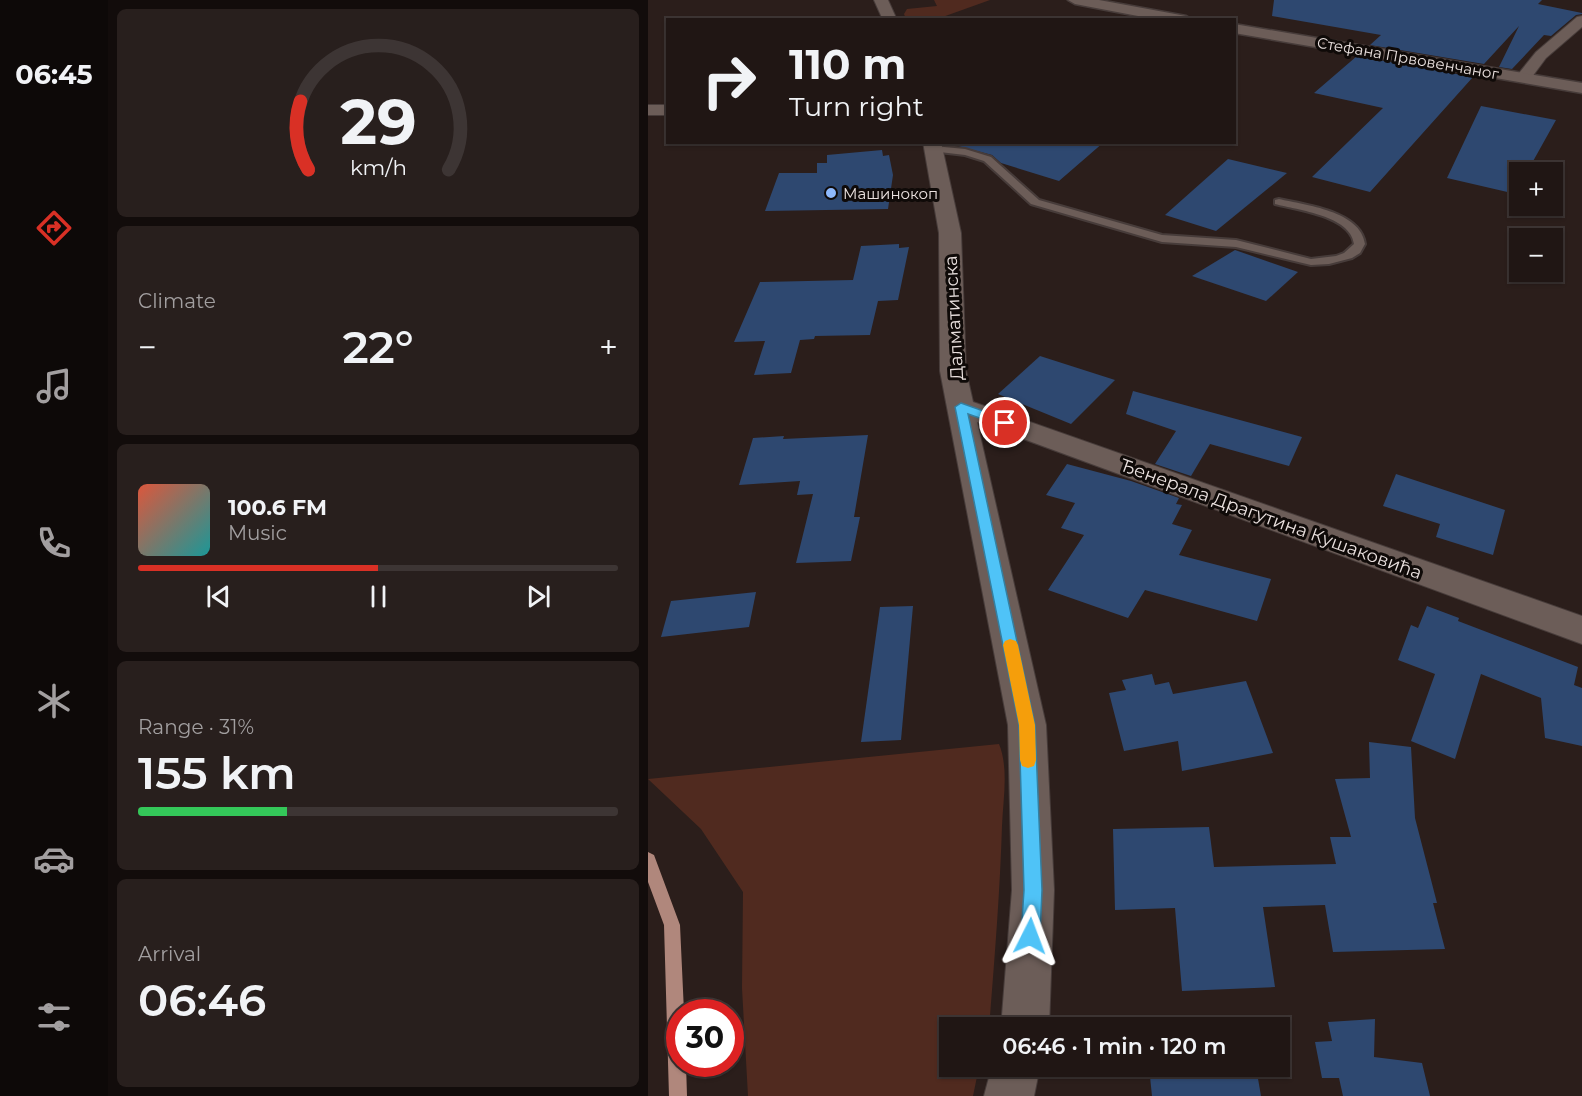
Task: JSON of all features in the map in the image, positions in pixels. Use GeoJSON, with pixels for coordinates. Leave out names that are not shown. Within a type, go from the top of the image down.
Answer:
{"type":"FeatureCollection","features":[{"type":"Feature","properties":{"kind":"street"},"geometry":{"type":"LineString","coordinates":[[881,0],[889,18]]}},
{"type":"Feature","properties":{"kind":"street"},"geometry":{"type":"LineString","coordinates":[[1075,0],[1175,18]]}},
{"type":"Feature","properties":{"kind":"street"},"geometry":{"type":"LineString","coordinates":[[1523,78],[1541,55],[1582,20]]}},
{"type":"Feature","properties":{"kind":"street","name":"Стефана Првовенчаног"},"geometry":{"type":"LineString","coordinates":[[1236,28],[1582,88]]}},
{"type":"Feature","properties":{"kind":"street"},"geometry":{"type":"LineString","coordinates":[[648,110],[666,110]]}},
{"type":"Feature","properties":{"kind":"street","name":"Далматинска"},"geometry":{"type":"LineString","coordinates":[[933,146],[950,233],[953,371],[1027,725],[1033,890],[1026,1017]]}},
{"type":"Feature","properties":{"kind":"street","name":"Ђенерала Драгутина Кушаковића"},"geometry":{"type":"LineString","coordinates":[[961,407],[1582,630]]}},
{"type":"Feature","properties":{"kind":"street"},"geometry":{"type":"LineString","coordinates":[[1009,1096],[1013,1077]]}},
{"type":"Feature","properties":{"kind":"lane"},"geometry":{"type":"LineString","coordinates":[[933,146],[973,154],[993,163],[1022,194],[1035,202],[1170,240],[1244,244],[1294,260],[1313,262],[1346,258],[1356,251],[1359,244],[1358,237],[1352,228],[1341,221],[1279,202]]}},
{"type":"Feature","properties":{"kind":"shaded area"},"geometry":{"type":"Polygon","coordinates":[[[934,0],[990,0],[940,18],[906,18],[904,14],[907,9],[937,6],[934,0]]]}},
{"type":"Feature","properties":{"kind":"shaded area"},"geometry":{"type":"Polygon","coordinates":[[[999,744],[1004,764],[1005,784],[990,1017],[939,1017],[939,1077],[977,1077],[973,1096],[748,1096],[742,988],[743,892],[701,829],[648,779],[999,744]]]}},
{"type":"Feature","properties":{"kind":"building"},"geometry":{"type":"Polygon","coordinates":[[[1274,0],[1542,0],[1538,4],[1582,14],[1576,15],[1551,36],[1544,35],[1512,69],[1499,67],[1519,26],[1484,64],[1370,45],[1381,35],[1272,16],[1274,0]]]}},
{"type":"Feature","properties":{"kind":"building"},"geometry":{"type":"Polygon","coordinates":[[[1357,56],[1473,77],[1370,192],[1312,177],[1383,108],[1314,93],[1357,56]]]}},
{"type":"Feature","properties":{"kind":"building"},"geometry":{"type":"Polygon","coordinates":[[[1481,106],[1556,120],[1533,162],[1509,162],[1509,192],[1447,178],[1481,106]]]}},
{"type":"Feature","properties":{"kind":"building"},"geometry":{"type":"Polygon","coordinates":[[[958,144],[1102,144],[1059,181],[1001,163],[992,155],[958,146],[958,144]]]}},
{"type":"Feature","properties":{"kind":"building"},"geometry":{"type":"Polygon","coordinates":[[[882,150],[883,156],[889,155],[893,175],[888,209],[765,211],[779,173],[817,173],[817,163],[827,163],[827,155],[882,150]]]}},
{"type":"Feature","properties":{"kind":"building"},"geometry":{"type":"Polygon","coordinates":[[[1228,159],[1287,173],[1216,231],[1165,215],[1228,159]]]}},
{"type":"Feature","properties":{"kind":"building"},"geometry":{"type":"Polygon","coordinates":[[[899,244],[899,248],[909,247],[898,300],[878,301],[870,335],[815,336],[814,339],[800,340],[791,373],[754,375],[765,341],[734,342],[760,282],[853,280],[861,246],[899,244]]]}},
{"type":"Feature","properties":{"kind":"building"},"geometry":{"type":"Polygon","coordinates":[[[1235,250],[1298,272],[1266,301],[1192,276],[1235,250]]]}},
{"type":"Feature","properties":{"kind":"building"},"geometry":{"type":"Polygon","coordinates":[[[1040,356],[1115,380],[1071,424],[998,394],[1040,356]]]}},
{"type":"Feature","properties":{"kind":"building"},"geometry":{"type":"Polygon","coordinates":[[[1133,391],[1302,437],[1289,466],[1210,444],[1191,476],[1155,464],[1176,431],[1126,414],[1133,391]]]}},
{"type":"Feature","properties":{"kind":"building"},"geometry":{"type":"Polygon","coordinates":[[[868,435],[854,517],[860,517],[851,561],[796,563],[813,494],[797,495],[800,481],[739,485],[753,438],[868,435]]]}},
{"type":"Feature","properties":{"kind":"building"},"geometry":{"type":"Polygon","coordinates":[[[1067,464],[1131,481],[1179,498],[1176,504],[1182,505],[1172,524],[1192,530],[1179,555],[1271,579],[1257,621],[1145,590],[1128,618],[1048,590],[1084,535],[1061,528],[1075,503],[1046,495],[1067,464]]]}},
{"type":"Feature","properties":{"kind":"building"},"geometry":{"type":"Polygon","coordinates":[[[1396,474],[1505,510],[1493,555],[1436,537],[1440,524],[1383,506],[1396,474]]]}},
{"type":"Feature","properties":{"kind":"building"},"geometry":{"type":"Polygon","coordinates":[[[756,592],[749,627],[661,637],[671,601],[756,592]]]}},
{"type":"Feature","properties":{"kind":"building"},"geometry":{"type":"Polygon","coordinates":[[[913,606],[901,740],[861,742],[880,607],[913,606]]]}},
{"type":"Feature","properties":{"kind":"building"},"geometry":{"type":"Polygon","coordinates":[[[1427,606],[1459,618],[1458,621],[1578,667],[1574,685],[1582,688],[1582,746],[1545,738],[1541,698],[1481,674],[1455,759],[1411,741],[1435,674],[1398,660],[1411,625],[1418,628],[1427,606]]]}},
{"type":"Feature","properties":{"kind":"building"},"geometry":{"type":"Polygon","coordinates":[[[1152,674],[1155,685],[1169,682],[1173,694],[1246,681],[1273,753],[1182,771],[1178,741],[1124,751],[1109,693],[1126,690],[1122,680],[1152,674]]]}},
{"type":"Feature","properties":{"kind":"building"},"geometry":{"type":"Polygon","coordinates":[[[1369,742],[1411,747],[1415,818],[1437,903],[1433,903],[1445,949],[1333,952],[1325,905],[1263,907],[1275,987],[1182,991],[1175,908],[1115,910],[1113,829],[1209,827],[1214,867],[1336,864],[1330,837],[1351,837],[1335,779],[1370,778],[1369,742]]]}},
{"type":"Feature","properties":{"kind":"building"},"geometry":{"type":"Polygon","coordinates":[[[1375,1019],[1374,1057],[1422,1063],[1430,1096],[1343,1096],[1339,1078],[1322,1078],[1315,1042],[1332,1041],[1328,1022],[1375,1019]]]}},
{"type":"Feature","properties":{"kind":"building"},"geometry":{"type":"Polygon","coordinates":[[[1150,1077],[1258,1077],[1261,1096],[1152,1096],[1150,1077]]]}},
{"type":"Feature","properties":{"kind":"waterway"},"geometry":{"type":"LineString","coordinates":[[648,860],[672,925],[678,1096]]}},
{"type":"Feature","properties":{"kind":"slow traffic"},"geometry":{"type":"LineString","coordinates":[[1010,645],[1027,725],[1028,760]]}},
{"type":"Feature","properties":{"kind":"place","name":"Машинокоп"},"geometry":{"type":"Point","coordinates":[831,193]}},
{"type":"Feature","properties":{"kind":"route"},"geometry":{"type":"LineString","coordinates":[[1005,423],[961,407],[1027,725],[1033,890],[1030,936]]}}]}
